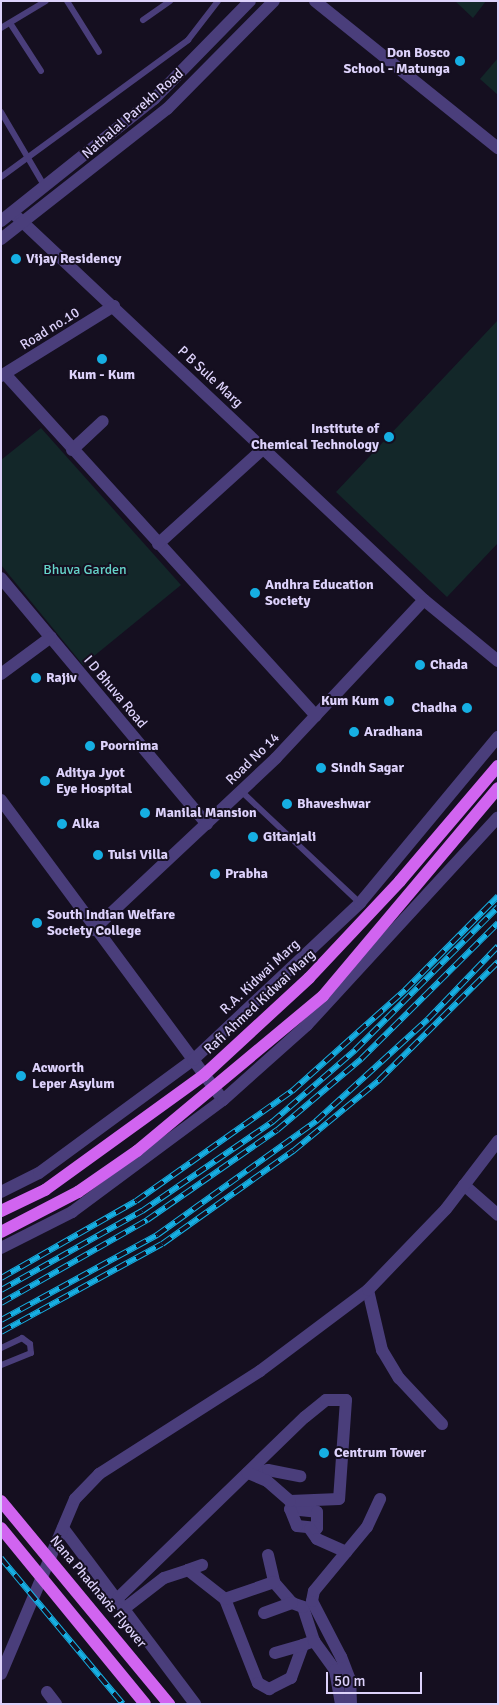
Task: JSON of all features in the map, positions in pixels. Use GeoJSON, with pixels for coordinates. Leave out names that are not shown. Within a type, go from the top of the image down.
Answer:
{"type":"FeatureCollection","features":[{"type":"Feature","properties":{"kind":"main road","name":"Rafi Ahmed Kidwai Marg"},"geometry":{"type":"LineString","coordinates":[[1,1211],[45,1190],[204,1075],[309,978],[400,881],[498,766]]}},
{"type":"Feature","properties":{"kind":"main road"},"geometry":{"type":"LineString","coordinates":[[1,1232],[78,1192],[215,1089],[323,996],[498,788]]}},
{"type":"Feature","properties":{"kind":"main road","name":"Nana Phadnavis Flyover"},"geometry":{"type":"LineString","coordinates":[[1,1501],[169,1704]]}},
{"type":"Feature","properties":{"kind":"main road"},"geometry":{"type":"LineString","coordinates":[[1,1528],[144,1704]]}},
{"type":"Feature","properties":{"kind":"street","name":"Nathalal Parekh Road"},"geometry":{"type":"LineString","coordinates":[[1,221],[14,214],[154,99],[250,1]]}},
{"type":"Feature","properties":{"kind":"street","name":"Nathalal Parekh Road"},"geometry":{"type":"LineString","coordinates":[[1,239],[26,223],[167,109],[274,1]]}},
{"type":"Feature","properties":{"kind":"street"},"geometry":{"type":"LineString","coordinates":[[315,1],[498,148]]}},
{"type":"Feature","properties":{"kind":"street","name":"P B Sule Marg"},"geometry":{"type":"LineString","coordinates":[[14,214],[26,223],[424,600],[498,662]]}},
{"type":"Feature","properties":{"kind":"street","name":"Road no.10"},"geometry":{"type":"LineString","coordinates":[[3,376],[114,306]]}},
{"type":"Feature","properties":{"kind":"street"},"geometry":{"type":"LineString","coordinates":[[3,376],[316,716]]}},
{"type":"Feature","properties":{"kind":"street"},"geometry":{"type":"LineString","coordinates":[[72,450],[103,421]]}},
{"type":"Feature","properties":{"kind":"street"},"geometry":{"type":"LineString","coordinates":[[158,544],[264,448]]}},
{"type":"Feature","properties":{"kind":"street","name":"I D Bhuva Road"},"geometry":{"type":"LineString","coordinates":[[1,578],[206,824]]}},
{"type":"Feature","properties":{"kind":"street","name":"Road No 14"},"geometry":{"type":"LineString","coordinates":[[94,930],[242,791],[316,716],[424,600]]}},
{"type":"Feature","properties":{"kind":"street"},"geometry":{"type":"LineString","coordinates":[[1,674],[51,637]]}},
{"type":"Feature","properties":{"kind":"street","name":"R.A. Kidwai Marg"},"geometry":{"type":"LineString","coordinates":[[1,1192],[39,1173],[193,1060],[360,903],[498,737]]}},
{"type":"Feature","properties":{"kind":"street"},"geometry":{"type":"LineString","coordinates":[[1,800],[94,930],[223,1100]]}},
{"type":"Feature","properties":{"kind":"street"},"geometry":{"type":"LineString","coordinates":[[1,1248],[72,1212],[223,1100],[307,1025],[498,817]]}},
{"type":"Feature","properties":{"kind":"street"},"geometry":{"type":"LineString","coordinates":[[1,1674],[75,1498],[99,1474],[260,1372],[368,1290],[464,1185],[498,1142]]}},
{"type":"Feature","properties":{"kind":"street"},"geometry":{"type":"LineString","coordinates":[[464,1185],[498,1215]]}},
{"type":"Feature","properties":{"kind":"street"},"geometry":{"type":"LineString","coordinates":[[368,1290],[382,1350],[398,1378],[442,1424]]}},
{"type":"Feature","properties":{"kind":"street"},"geometry":{"type":"LineString","coordinates":[[121,1603],[248,1473],[322,1402],[346,1400],[339,1499],[290,1501],[268,1481],[248,1473]]}},
{"type":"Feature","properties":{"kind":"street"},"geometry":{"type":"LineString","coordinates":[[248,1473],[268,1470],[300,1476]]}},
{"type":"Feature","properties":{"kind":"street"},"geometry":{"type":"LineString","coordinates":[[351,1704],[350,1680],[341,1657],[312,1601],[314,1591],[366,1527],[380,1499]]}},
{"type":"Feature","properties":{"kind":"street"},"geometry":{"type":"LineString","coordinates":[[63,1528],[195,1704]]}},
{"type":"Feature","properties":{"kind":"street"},"geometry":{"type":"LineString","coordinates":[[314,1532],[346,1552]]}},
{"type":"Feature","properties":{"kind":"street"},"geometry":{"type":"LineString","coordinates":[[188,1570],[225,1598],[263,1688],[275,1688],[291,1678],[308,1643],[303,1607],[292,1603],[274,1582],[268,1555]]}},
{"type":"Feature","properties":{"kind":"street"},"geometry":{"type":"LineString","coordinates":[[121,1603],[164,1578],[202,1565]]}},
{"type":"Feature","properties":{"kind":"street"},"geometry":{"type":"LineString","coordinates":[[225,1598],[274,1582]]}},
{"type":"Feature","properties":{"kind":"street"},"geometry":{"type":"LineString","coordinates":[[264,1613],[292,1603]]}},
{"type":"Feature","properties":{"kind":"street"},"geometry":{"type":"LineString","coordinates":[[275,1654],[308,1643]]}},
{"type":"Feature","properties":{"kind":"street"},"geometry":{"type":"LineString","coordinates":[[308,1643],[335,1670],[341,1704]]}},
{"type":"Feature","properties":{"kind":"street"},"geometry":{"type":"LineString","coordinates":[[47,1692],[56,1704]]}},
{"type":"Feature","properties":{"kind":"lane"},"geometry":{"type":"LineString","coordinates":[[1,28],[46,1]]}},
{"type":"Feature","properties":{"kind":"lane"},"geometry":{"type":"LineString","coordinates":[[67,1],[99,52]]}},
{"type":"Feature","properties":{"kind":"lane"},"geometry":{"type":"LineString","coordinates":[[143,20],[170,1]]}},
{"type":"Feature","properties":{"kind":"lane"},"geometry":{"type":"LineString","coordinates":[[1,177],[29,160],[188,40],[218,1]]}},
{"type":"Feature","properties":{"kind":"lane"},"geometry":{"type":"LineString","coordinates":[[10,23],[41,71]]}},
{"type":"Feature","properties":{"kind":"lane"},"geometry":{"type":"LineString","coordinates":[[1,112],[45,188]]}},
{"type":"Feature","properties":{"kind":"lane"},"geometry":{"type":"LineString","coordinates":[[242,791],[360,903]]}},
{"type":"Feature","properties":{"kind":"lane"},"geometry":{"type":"LineString","coordinates":[[1,1348],[22,1338],[30,1344],[31,1353],[1,1365]]}},
{"type":"Feature","properties":{"kind":"green space"},"geometry":{"type":"Polygon","coordinates":[[[455,1],[486,1],[473,18],[455,1]]]}},
{"type":"Feature","properties":{"kind":"green space"},"geometry":{"type":"Polygon","coordinates":[[[498,58],[498,95],[480,79],[498,58]]]}},
{"type":"Feature","properties":{"kind":"green space"},"geometry":{"type":"Polygon","coordinates":[[[498,320],[498,543],[447,597],[336,492],[498,320]]]}},
{"type":"Feature","properties":{"kind":"green space","name":"Bhuva Garden"},"geometry":{"type":"Polygon","coordinates":[[[41,428],[181,585],[83,665],[1,565],[1,460],[41,428]]]}},
{"type":"Feature","properties":{"kind":"railway"},"geometry":{"type":"LineString","coordinates":[[1,1278],[136,1201],[292,1091],[405,990],[498,896]]}},
{"type":"Feature","properties":{"kind":"railway"},"geometry":{"type":"LineString","coordinates":[[1,1290],[142,1211],[272,1122],[355,1050],[498,907]]}},
{"type":"Feature","properties":{"kind":"railway"},"geometry":{"type":"LineString","coordinates":[[1,1303],[147,1220],[277,1130],[361,1059],[498,923]]}},
{"type":"Feature","properties":{"kind":"railway"},"geometry":{"type":"LineString","coordinates":[[1,1320],[157,1235],[316,1121],[428,1019],[498,946]]}},
{"type":"Feature","properties":{"kind":"railway"},"geometry":{"type":"LineString","coordinates":[[1,1332],[162,1244],[293,1151],[379,1080],[498,962]]}},
{"type":"Feature","properties":{"kind":"railway"},"geometry":{"type":"LineString","coordinates":[[1,1558],[123,1704]]}},
{"type":"Feature","properties":{"kind":"place","name":"Don Bosco School - Matunga"},"geometry":{"type":"Point","coordinates":[460,61]}},
{"type":"Feature","properties":{"kind":"place","name":"Vijay Residency"},"geometry":{"type":"Point","coordinates":[16,259]}},
{"type":"Feature","properties":{"kind":"place","name":"Kum - Kum"},"geometry":{"type":"Point","coordinates":[102,359]}},
{"type":"Feature","properties":{"kind":"place","name":"Institute of Chemical Technology"},"geometry":{"type":"Point","coordinates":[389,437]}},
{"type":"Feature","properties":{"kind":"place","name":"Andhra Education Society"},"geometry":{"type":"Point","coordinates":[255,593]}},
{"type":"Feature","properties":{"kind":"place","name":"Chada"},"geometry":{"type":"Point","coordinates":[420,665]}},
{"type":"Feature","properties":{"kind":"place","name":"Rajiv"},"geometry":{"type":"Point","coordinates":[36,678]}},
{"type":"Feature","properties":{"kind":"place","name":"Kum Kum"},"geometry":{"type":"Point","coordinates":[389,701]}},
{"type":"Feature","properties":{"kind":"place","name":"Chadha"},"geometry":{"type":"Point","coordinates":[467,708]}},
{"type":"Feature","properties":{"kind":"place","name":"Aradhana"},"geometry":{"type":"Point","coordinates":[354,732]}},
{"type":"Feature","properties":{"kind":"place","name":"Poornima"},"geometry":{"type":"Point","coordinates":[90,746]}},
{"type":"Feature","properties":{"kind":"place","name":"Sindh Sagar"},"geometry":{"type":"Point","coordinates":[321,768]}},
{"type":"Feature","properties":{"kind":"place","name":"Aditya Jyot Eye Hospital"},"geometry":{"type":"Point","coordinates":[45,781]}},
{"type":"Feature","properties":{"kind":"place","name":"Bhaveshwar"},"geometry":{"type":"Point","coordinates":[287,804]}},
{"type":"Feature","properties":{"kind":"place","name":"Manilal Mansion"},"geometry":{"type":"Point","coordinates":[145,813]}},
{"type":"Feature","properties":{"kind":"place","name":"Alka"},"geometry":{"type":"Point","coordinates":[62,824]}},
{"type":"Feature","properties":{"kind":"place","name":"Gitanjali"},"geometry":{"type":"Point","coordinates":[253,837]}},
{"type":"Feature","properties":{"kind":"place","name":"Tulsi Villa"},"geometry":{"type":"Point","coordinates":[98,855]}},
{"type":"Feature","properties":{"kind":"place","name":"Prabha"},"geometry":{"type":"Point","coordinates":[215,874]}},
{"type":"Feature","properties":{"kind":"place","name":"South Indian Welfare Society College"},"geometry":{"type":"Point","coordinates":[37,923]}},
{"type":"Feature","properties":{"kind":"place","name":"Acworth Leper Asylum"},"geometry":{"type":"Point","coordinates":[21,1076]}},
{"type":"Feature","properties":{"kind":"place","name":"Centrum Tower"},"geometry":{"type":"Point","coordinates":[324,1453]}}]}
